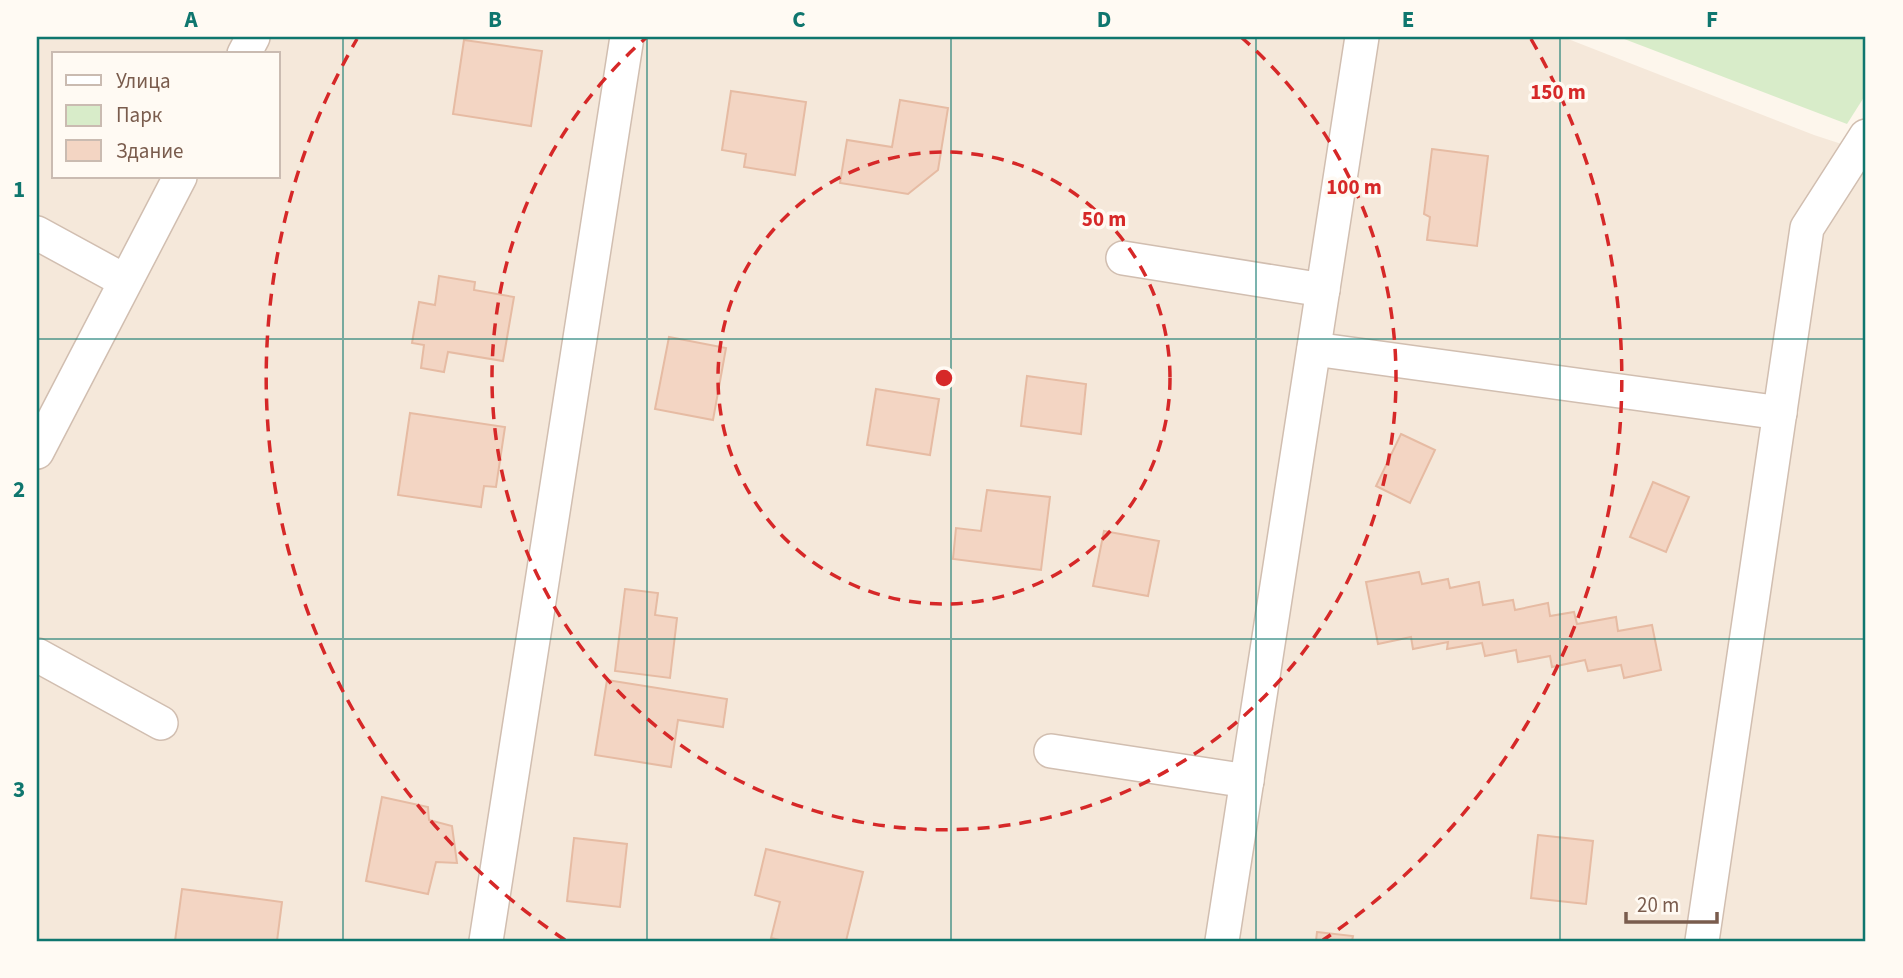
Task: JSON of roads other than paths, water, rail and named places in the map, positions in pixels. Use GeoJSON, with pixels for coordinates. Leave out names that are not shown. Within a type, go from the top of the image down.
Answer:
{"type":"FeatureCollection","features":[{"type":"Feature","properties":{"kind":"street"},"geometry":{"type":"LineString","coordinates":[[486,941],[627,37]]}},
{"type":"Feature","properties":{"kind":"street"},"geometry":{"type":"LineString","coordinates":[[1222,941],[1362,37]]}},
{"type":"Feature","properties":{"kind":"street"},"geometry":{"type":"LineString","coordinates":[[1702,941],[1807,228],[1866,136]]}},
{"type":"Feature","properties":{"kind":"street"},"geometry":{"type":"LineString","coordinates":[[37,452],[179,178]]}},
{"type":"Feature","properties":{"kind":"street"},"geometry":{"type":"LineString","coordinates":[[37,233],[125,281]]}},
{"type":"Feature","properties":{"kind":"street"},"geometry":{"type":"LineString","coordinates":[[1123,258],[1323,290]]}},
{"type":"Feature","properties":{"kind":"street"},"geometry":{"type":"LineString","coordinates":[[1314,349],[1780,413]]}},
{"type":"Feature","properties":{"kind":"street"},"geometry":{"type":"LineString","coordinates":[[37,655],[160,723]]}},
{"type":"Feature","properties":{"kind":"street"},"geometry":{"type":"LineString","coordinates":[[1051,751],[1247,781]]}}]}
